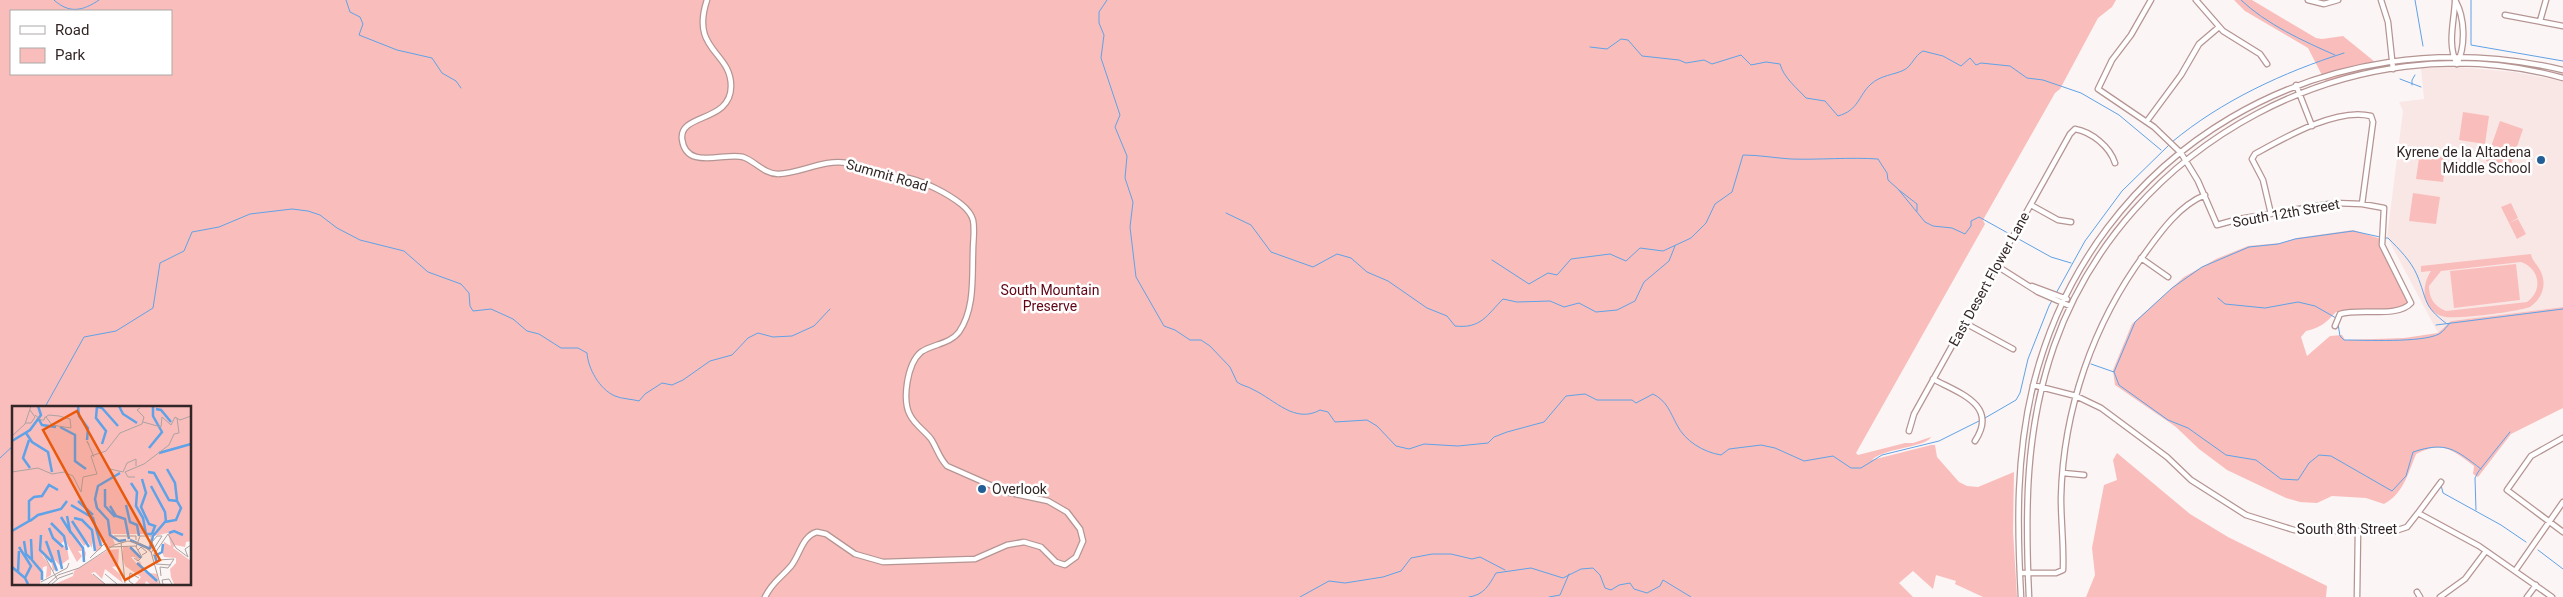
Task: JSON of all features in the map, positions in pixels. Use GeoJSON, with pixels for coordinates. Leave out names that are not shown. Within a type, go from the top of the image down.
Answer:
{"type":"FeatureCollection","features":[{"type":"Feature","properties":{"kind":"street","name":"Summit Road"},"geometry":{"type":"LineString","coordinates":[[707,0],[702,18],[702,29],[727,73],[730,91],[726,103],[719,111],[692,122],[685,128],[682,139],[687,150],[700,159],[726,156],[743,157],[775,174],[834,162],[858,164],[888,176],[917,182],[963,206],[971,216],[974,228],[973,280],[968,310],[958,334],[927,349],[916,358],[907,389],[906,400],[910,415],[932,440],[941,460],[947,466],[1006,492],[1037,498],[1059,506],[1078,526],[1083,541],[1076,557],[1065,565],[1056,562],[1041,547],[1024,542],[1007,545],[975,559],[890,563],[859,556],[826,534],[816,532],[807,538],[790,567],[772,584],[765,597]]}},
{"type":"Feature","properties":{"kind":"street"},"geometry":{"type":"LineString","coordinates":[[2020,573],[2056,573],[2063,570],[2061,498],[2063,473],[2076,396],[2088,357],[2109,309],[2141,258],[2166,226],[2193,200],[2205,195],[2181,153],[2147,121],[2098,89],[2112,60],[2131,35],[2151,0]]}},
{"type":"Feature","properties":{"kind":"street"},"geometry":{"type":"LineString","coordinates":[[2196,0],[2219,27],[2260,54],[2267,64]]}},
{"type":"Feature","properties":{"kind":"street"},"geometry":{"type":"LineString","coordinates":[[2308,0],[2316,4],[2338,0]]}},
{"type":"Feature","properties":{"kind":"street"},"geometry":{"type":"LineString","coordinates":[[2381,0],[2388,22],[2393,69]]}},
{"type":"Feature","properties":{"kind":"street"},"geometry":{"type":"LineString","coordinates":[[2455,0],[2451,42],[2453,56],[2457,64]]}},
{"type":"Feature","properties":{"kind":"street"},"geometry":{"type":"LineString","coordinates":[[2455,0],[2461,17],[2463,44],[2461,56],[2457,64]]}},
{"type":"Feature","properties":{"kind":"street"},"geometry":{"type":"LineString","coordinates":[[2540,21],[2546,0]]}},
{"type":"Feature","properties":{"kind":"street"},"geometry":{"type":"LineString","coordinates":[[2504,15],[2563,26]]}},
{"type":"Feature","properties":{"kind":"street"},"geometry":{"type":"LineString","coordinates":[[2147,121],[2181,75],[2199,44],[2219,27]]}},
{"type":"Feature","properties":{"kind":"street"},"geometry":{"type":"LineString","coordinates":[[2021,597],[2017,512],[2019,478],[2024,430],[2034,386],[2047,343],[2064,301],[2089,257],[2120,213],[2159,171],[2235,115],[2296,85],[2342,70],[2391,60],[2461,56],[2511,60],[2563,70]]}},
{"type":"Feature","properties":{"kind":"street"},"geometry":{"type":"LineString","coordinates":[[2029,597],[2026,522],[2032,430],[2054,347],[2071,304],[2092,266],[2126,218],[2148,194],[2185,160],[2241,121],[2299,93],[2346,78],[2393,69],[2457,64],[2510,68],[2563,78]]}},
{"type":"Feature","properties":{"kind":"street"},"geometry":{"type":"LineString","coordinates":[[2296,85],[2312,126]]}},
{"type":"Feature","properties":{"kind":"street"},"geometry":{"type":"LineString","coordinates":[[2271,214],[2263,180],[2252,159],[2254,154],[2312,126],[2347,115],[2371,116],[2373,122],[2362,204]]}},
{"type":"Feature","properties":{"kind":"street","name":"East Desert Flower Lane"},"geometry":{"type":"LineString","coordinates":[[1909,432],[1914,414],[1933,379],[2075,129],[2104,144],[2112,153],[2114,163]]}},
{"type":"Feature","properties":{"kind":"street","name":"South 12th Street"},"geometry":{"type":"LineString","coordinates":[[2205,195],[2217,224],[2335,203],[2362,204],[2384,208],[2382,245],[2411,303],[2408,307],[2393,311],[2348,312],[2340,314],[2335,326]]}},
{"type":"Feature","properties":{"kind":"street"},"geometry":{"type":"LineString","coordinates":[[2031,206],[2058,220],[2071,222]]}},
{"type":"Feature","properties":{"kind":"street"},"geometry":{"type":"LineString","coordinates":[[2120,213],[2126,218]]}},
{"type":"Feature","properties":{"kind":"street"},"geometry":{"type":"LineString","coordinates":[[2141,258],[2168,277]]}},
{"type":"Feature","properties":{"kind":"street"},"geometry":{"type":"LineString","coordinates":[[1996,266],[2045,292],[2056,300],[2071,304]]}},
{"type":"Feature","properties":{"kind":"street"},"geometry":{"type":"LineString","coordinates":[[2045,292],[2057,294],[2064,301]]}},
{"type":"Feature","properties":{"kind":"street"},"geometry":{"type":"LineString","coordinates":[[1965,323],[2013,349]]}},
{"type":"Feature","properties":{"kind":"street"},"geometry":{"type":"LineString","coordinates":[[1933,379],[1977,404],[1983,415],[1982,426],[1975,441]]}},
{"type":"Feature","properties":{"kind":"street","name":"South 8th Street"},"geometry":{"type":"LineString","coordinates":[[2034,386],[2076,396],[2101,408],[2166,457],[2191,480],[2246,515],[2294,530],[2400,531],[2407,527],[2418,514],[2441,482]]}},
{"type":"Feature","properties":{"kind":"street"},"geometry":{"type":"LineString","coordinates":[[2563,438],[2531,456],[2506,490],[2563,532]]}},
{"type":"Feature","properties":{"kind":"street"},"geometry":{"type":"LineString","coordinates":[[2063,473],[2084,474]]}},
{"type":"Feature","properties":{"kind":"street"},"geometry":{"type":"LineString","coordinates":[[2515,571],[2563,502]]}},
{"type":"Feature","properties":{"kind":"street"},"geometry":{"type":"LineString","coordinates":[[2418,514],[2486,551],[2552,597]]}},
{"type":"Feature","properties":{"kind":"street"},"geometry":{"type":"LineString","coordinates":[[2357,597],[2358,531]]}},
{"type":"Feature","properties":{"kind":"street"},"geometry":{"type":"LineString","coordinates":[[2440,597],[2465,579],[2486,551]]}},
{"type":"Feature","properties":{"kind":"street"},"geometry":{"type":"LineString","coordinates":[[2527,597],[2536,585]]}},
{"type":"Feature","properties":{"kind":"street"},"geometry":{"type":"LineString","coordinates":[[2417,592],[2420,597]]}},
{"type":"Feature","properties":{"kind":"shaded area"},"geometry":{"type":"Polygon","coordinates":[[[2459,67],[2514,72],[2563,81],[2563,307],[2451,321],[2438,333],[2387,237],[2403,111],[2399,102],[2424,99],[2421,68],[2459,67]]]}},
{"type":"Feature","properties":{"kind":"green space","name":"South Mountain Preserve"},"geometry":{"type":"Polygon","coordinates":[[[0,0],[2116,0],[2112,7],[2098,18],[2060,89],[2055,93],[1983,220],[1985,224],[1856,453],[1858,455],[1905,443],[1913,443],[1931,437],[1922,443],[1886,453],[1872,460],[1935,445],[1937,457],[1959,482],[1967,486],[1978,487],[2014,472],[2013,531],[2017,597],[1983,597],[1955,584],[1956,581],[1936,575],[1933,589],[1913,571],[1899,583],[1913,597],[0,597],[0,0]]]}},
{"type":"Feature","properties":{"kind":"green space"},"geometry":{"type":"Polygon","coordinates":[[[2234,0],[2252,0],[2316,38],[2343,36],[2380,66],[2325,81],[2308,48],[2245,11],[2234,0]]]}},
{"type":"Feature","properties":{"kind":"green space"},"geometry":{"type":"Polygon","coordinates":[[[2463,112],[2489,116],[2485,144],[2459,140],[2463,112]]]}},
{"type":"Feature","properties":{"kind":"green space"},"geometry":{"type":"Polygon","coordinates":[[[2500,121],[2523,129],[2509,170],[2486,161],[2500,121]]]}},
{"type":"Feature","properties":{"kind":"green space"},"geometry":{"type":"Polygon","coordinates":[[[2420,151],[2447,154],[2443,182],[2416,179],[2420,151]]]}},
{"type":"Feature","properties":{"kind":"green space"},"geometry":{"type":"Polygon","coordinates":[[[2413,193],[2440,197],[2436,224],[2409,221],[2413,193]]]}},
{"type":"Feature","properties":{"kind":"green space"},"geometry":{"type":"Polygon","coordinates":[[[2511,203],[2518,218],[2509,223],[2501,207],[2511,203]]]}},
{"type":"Feature","properties":{"kind":"green space"},"geometry":{"type":"Polygon","coordinates":[[[2518,219],[2526,234],[2517,239],[2509,223],[2518,219]]]}},
{"type":"Feature","properties":{"kind":"green space"},"geometry":{"type":"Polygon","coordinates":[[[2353,230],[2381,239],[2411,303],[2393,311],[2336,312],[2322,324],[2306,331],[2301,337],[2307,356],[2330,336],[2342,335],[2345,340],[2404,338],[2438,333],[2451,321],[2563,307],[2563,408],[2511,434],[2478,477],[2473,474],[2474,466],[2453,451],[2433,448],[2416,454],[2400,489],[2391,500],[2384,504],[2366,498],[2332,496],[2317,503],[2300,502],[2286,498],[2227,470],[2199,449],[2176,427],[2115,385],[2113,370],[2132,324],[2184,277],[2216,259],[2248,246],[2281,243],[2297,238],[2353,230]]]}},
{"type":"Feature","properties":{"kind":"green space"},"geometry":{"type":"Polygon","coordinates":[[[2531,254],[2543,277],[2543,287],[2538,300],[2530,307],[2488,315],[2446,317],[2438,315],[2428,305],[2425,298],[2425,284],[2431,271],[2421,272],[2421,266],[2531,254]],[[2521,262],[2441,271],[2429,286],[2430,294],[2435,304],[2446,311],[2527,302],[2536,292],[2537,280],[2532,269],[2521,262]]]}},
{"type":"Feature","properties":{"kind":"green space"},"geometry":{"type":"Polygon","coordinates":[[[2516,264],[2520,300],[2454,308],[2450,271],[2516,264]]]}},
{"type":"Feature","properties":{"kind":"green space"},"geometry":{"type":"Polygon","coordinates":[[[2117,453],[2190,514],[2228,537],[2327,586],[2326,597],[2086,597],[2095,575],[2092,548],[2104,485],[2117,480],[2113,460],[2117,453]]]}},
{"type":"Feature","properties":{"kind":"waterway"},"geometry":{"type":"LineString","coordinates":[[54,0],[71,9],[82,9],[99,0]]}},
{"type":"Feature","properties":{"kind":"waterway"},"geometry":{"type":"LineString","coordinates":[[346,0],[350,12],[360,17],[363,24],[359,35],[397,50],[432,58],[442,73],[456,81],[461,88]]}},
{"type":"Feature","properties":{"kind":"waterway"},"geometry":{"type":"LineString","coordinates":[[1107,0],[1099,12],[1099,23],[1104,35],[1101,58],[1120,115],[1115,127],[1127,156],[1125,178],[1133,202],[1130,227],[1136,277],[1164,326],[1175,330],[1190,340],[1201,340],[1210,346],[1230,367],[1237,382],[1262,394],[1286,409],[1302,414],[1311,414],[1320,410],[1328,412],[1335,422],[1367,420],[1377,426],[1396,446],[1409,449],[1424,444],[1458,446],[1488,443],[1494,437],[1507,432],[1544,422],[1566,396],[1585,394],[1597,400],[1632,400],[1636,403],[1653,394],[1665,403],[1680,431],[1695,445],[1708,451],[1721,455],[1729,449],[1761,445],[1775,448],[1804,461],[1833,456],[1851,468],[1861,468],[1882,455],[1939,441],[1981,420]]}},
{"type":"Feature","properties":{"kind":"waterway"},"geometry":{"type":"LineString","coordinates":[[2241,0],[2273,24],[2335,55]]}},
{"type":"Feature","properties":{"kind":"waterway"},"geometry":{"type":"LineString","coordinates":[[2415,0],[2423,46]]}},
{"type":"Feature","properties":{"kind":"waterway"},"geometry":{"type":"LineString","coordinates":[[2471,0],[2471,45],[2563,61]]}},
{"type":"Feature","properties":{"kind":"waterway"},"geometry":{"type":"LineString","coordinates":[[1590,47],[1607,49],[1621,39],[1628,40],[1642,56],[1679,60],[1686,63],[1704,60],[1712,64],[1741,55],[1751,65],[1766,62],[1780,64],[1787,78],[1806,98],[1825,101],[1838,116],[1850,110],[1871,84],[1883,77],[1904,70],[1923,51],[1943,56],[1961,66],[1970,58],[1976,65],[1981,63],[2010,66],[2027,78],[2043,80],[2081,93],[2119,115],[2161,150]]}},
{"type":"Feature","properties":{"kind":"waterway"},"geometry":{"type":"LineString","coordinates":[[2172,142],[2211,113],[2254,89],[2299,69],[2344,53]]}},
{"type":"Feature","properties":{"kind":"waterway"},"geometry":{"type":"LineString","coordinates":[[2412,85],[2415,75]]}},
{"type":"Feature","properties":{"kind":"waterway"},"geometry":{"type":"LineString","coordinates":[[2400,79],[2421,87]]}},
{"type":"Feature","properties":{"kind":"waterway"},"geometry":{"type":"LineString","coordinates":[[1985,418],[2016,400],[2020,393],[2028,359],[2049,306],[2085,241],[2122,191],[2169,145]]}},
{"type":"Feature","properties":{"kind":"waterway"},"geometry":{"type":"LineString","coordinates":[[1492,260],[1529,284],[1548,273],[1557,275],[1571,259],[1610,254],[1626,261],[1640,248],[1663,251],[1691,238],[1706,223],[1715,204],[1732,192],[1743,155],[1755,155],[1791,159],[1878,159],[1887,173],[1888,180],[1898,189],[1925,222],[1933,226],[1952,228],[1965,234],[1971,226],[1971,221],[1979,217],[2051,257],[2071,263]]}},
{"type":"Feature","properties":{"kind":"waterway"},"geometry":{"type":"LineString","coordinates":[[1899,190],[1917,204],[1917,211]]}},
{"type":"Feature","properties":{"kind":"waterway"},"geometry":{"type":"LineString","coordinates":[[46,406],[84,337],[116,331],[153,308],[160,263],[184,251],[192,232],[219,227],[250,214],[292,209],[308,211],[320,215],[337,228],[360,240],[404,251],[428,272],[461,284],[469,293],[470,306],[473,311],[491,309],[513,319],[527,331],[539,334],[561,348],[578,348],[587,353],[595,378],[609,393],[618,397],[639,401],[645,394],[662,383],[672,385],[683,380],[710,361],[732,355],[748,338],[758,333],[773,337],[792,336],[814,326],[830,309]]}},
{"type":"Feature","properties":{"kind":"waterway"},"geometry":{"type":"LineString","coordinates":[[1226,213],[1251,225],[1271,252],[1313,267],[1337,254],[1351,258],[1367,272],[1388,281],[1427,308],[1447,316],[1455,326],[1471,325],[1483,320],[1503,299],[1517,302],[1550,301],[1564,307],[1579,303],[1596,312],[1617,310],[1635,301],[1644,282],[1669,261],[1675,246]]}},
{"type":"Feature","properties":{"kind":"waterway"},"geometry":{"type":"LineString","coordinates":[[2091,364],[2114,372],[2135,322],[2172,288],[2202,267],[2249,247],[2278,244],[2295,239],[2353,231],[2380,237]]}},
{"type":"Feature","properties":{"kind":"waterway"},"geometry":{"type":"LineString","coordinates":[[2384,238],[2388,238],[2408,260],[2417,275],[2429,307],[2447,324]]}},
{"type":"Feature","properties":{"kind":"waterway"},"geometry":{"type":"LineString","coordinates":[[2218,298],[2225,304],[2265,308],[2298,302],[2315,306],[2336,318]]}},
{"type":"Feature","properties":{"kind":"waterway"},"geometry":{"type":"LineString","coordinates":[[2436,325],[2563,309]]}},
{"type":"Feature","properties":{"kind":"waterway"},"geometry":{"type":"LineString","coordinates":[[2338,324],[2340,336],[2344,340],[2393,340],[2431,337],[2440,333],[2450,323]]}},
{"type":"Feature","properties":{"kind":"waterway"},"geometry":{"type":"LineString","coordinates":[[2114,372],[2119,385],[2168,420],[2188,428],[2226,455],[2256,460],[2281,479],[2298,480],[2309,463],[2319,455],[2331,456],[2392,491],[2406,476],[2413,452],[2434,447],[2442,447],[2457,452],[2481,469]]}},
{"type":"Feature","properties":{"kind":"waterway"},"geometry":{"type":"LineString","coordinates":[[2476,510],[2475,478],[2510,432]]}},
{"type":"Feature","properties":{"kind":"waterway"},"geometry":{"type":"LineString","coordinates":[[0,458],[12,447]]}},
{"type":"Feature","properties":{"kind":"waterway"},"geometry":{"type":"LineString","coordinates":[[2441,485],[2443,493],[2501,525],[2526,542]]}},
{"type":"Feature","properties":{"kind":"waterway"},"geometry":{"type":"LineString","coordinates":[[2538,550],[2563,569]]}},
{"type":"Feature","properties":{"kind":"waterway"},"geometry":{"type":"LineString","coordinates":[[1300,597],[1329,581],[1345,583],[1383,577],[1401,571],[1411,558],[1432,554],[1451,554],[1472,559],[1480,557],[1505,570]]}},
{"type":"Feature","properties":{"kind":"waterway"},"geometry":{"type":"LineString","coordinates":[[1469,597],[1482,592],[1496,573],[1531,568],[1563,578],[1581,569],[1593,568],[1600,575],[1605,588],[1611,590],[1619,585],[1630,583],[1634,589],[1647,593],[1660,586],[1663,580],[1691,597]]}},
{"type":"Feature","properties":{"kind":"waterway"},"geometry":{"type":"LineString","coordinates":[[1549,597],[1560,595],[1569,574]]}},
{"type":"Feature","properties":{"kind":"place","name":"Kyrene de la Altadena Middle School"},"geometry":{"type":"Point","coordinates":[2541,160]}},
{"type":"Feature","properties":{"kind":"place","name":"Overlook"},"geometry":{"type":"Point","coordinates":[982,489]}}]}
